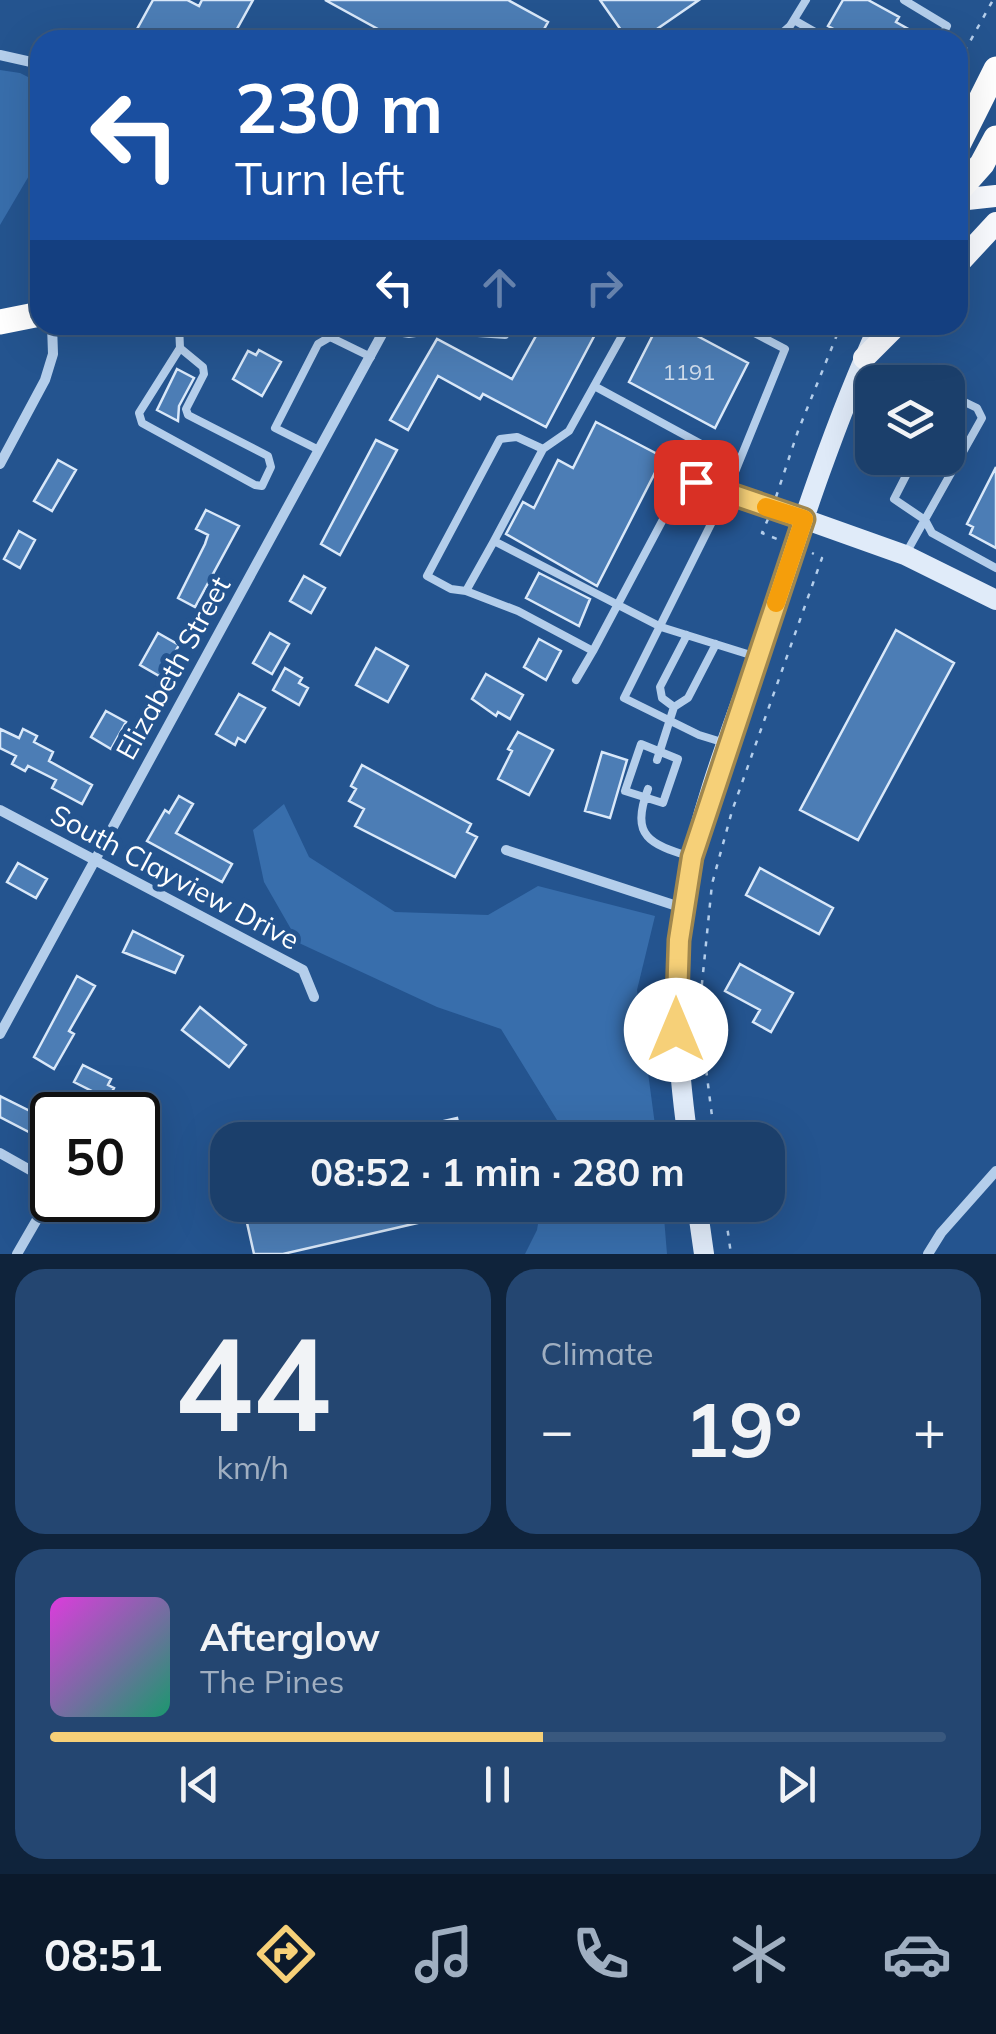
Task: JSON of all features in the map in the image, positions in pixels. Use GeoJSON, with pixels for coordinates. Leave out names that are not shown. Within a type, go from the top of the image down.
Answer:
{"type":"FeatureCollection","features":[{"type":"Feature","properties":{"kind":"highway"},"geometry":{"type":"LineString","coordinates":[[968,96],[996,68]]}},
{"type":"Feature","properties":{"kind":"highway"},"geometry":{"type":"LineString","coordinates":[[968,124],[996,68]]}},
{"type":"Feature","properties":{"kind":"highway"},"geometry":{"type":"LineString","coordinates":[[968,181],[996,138]]}},
{"type":"Feature","properties":{"kind":"highway"},"geometry":{"type":"LineString","coordinates":[[0,322],[30,316]]}},
{"type":"Feature","properties":{"kind":"main road"},"geometry":{"type":"LineString","coordinates":[[968,199],[996,196]]}},
{"type":"Feature","properties":{"kind":"main road"},"geometry":{"type":"LineString","coordinates":[[968,253],[996,223]]}},
{"type":"Feature","properties":{"kind":"main road"},"geometry":{"type":"LineString","coordinates":[[686,1122],[676,1030],[676,971],[692,857],[804,519],[874,335]]}},
{"type":"Feature","properties":{"kind":"main road"},"geometry":{"type":"LineString","coordinates":[[864,358],[887,335]]}},
{"type":"Feature","properties":{"kind":"main road"},"geometry":{"type":"LineString","coordinates":[[804,519],[906,555],[996,600]]}},
{"type":"Feature","properties":{"kind":"main road"},"geometry":{"type":"LineString","coordinates":[[700,1222],[704,1254]]}},
{"type":"Feature","properties":{"kind":"street"},"geometry":{"type":"LineString","coordinates":[[0,55],[30,62]]}},
{"type":"Feature","properties":{"kind":"street"},"geometry":{"type":"LineString","coordinates":[[0,464],[45,380],[53,354],[52,335]]}},
{"type":"Feature","properties":{"kind":"street","name":"Elizabeth Street"},"geometry":{"type":"LineString","coordinates":[[0,1034],[382,335]]}},
{"type":"Feature","properties":{"kind":"street","name":"South Clayview Drive"},"geometry":{"type":"LineString","coordinates":[[0,810],[303,970],[314,997]]}},
{"type":"Feature","properties":{"kind":"street"},"geometry":{"type":"LineString","coordinates":[[506,850],[683,908]]}},
{"type":"Feature","properties":{"kind":"street"},"geometry":{"type":"LineString","coordinates":[[0,1153],[46,1179],[50,1186],[17,1254]]}},
{"type":"Feature","properties":{"kind":"street"},"geometry":{"type":"LineString","coordinates":[[928,1254],[941,1233],[996,1171]]}},
{"type":"Feature","properties":{"kind":"lane"},"geometry":{"type":"LineString","coordinates":[[787,30],[806,0]]}},
{"type":"Feature","properties":{"kind":"lane"},"geometry":{"type":"LineString","coordinates":[[904,0],[947,26],[945,30]]}},
{"type":"Feature","properties":{"kind":"lane"},"geometry":{"type":"LineString","coordinates":[[794,20],[812,30]]}},
{"type":"Feature","properties":{"kind":"lane"},"geometry":{"type":"LineString","coordinates":[[179,335],[180,348],[139,414],[142,423],[262,486],[272,467],[268,456],[188,415],[186,409],[204,374],[203,367],[180,348]]}},
{"type":"Feature","properties":{"kind":"lane"},"geometry":{"type":"LineString","coordinates":[[466,591],[543,449],[570,431],[623,335]]}},
{"type":"Feature","properties":{"kind":"lane"},"geometry":{"type":"LineString","coordinates":[[728,744],[624,698],[726,494],[785,350],[757,335]]}},
{"type":"Feature","properties":{"kind":"lane"},"geometry":{"type":"LineString","coordinates":[[319,450],[274,428],[318,344],[330,338],[370,356]]}},
{"type":"Feature","properties":{"kind":"lane"},"geometry":{"type":"LineString","coordinates":[[596,387],[738,464]]}},
{"type":"Feature","properties":{"kind":"lane"},"geometry":{"type":"LineString","coordinates":[[965,402],[977,408],[982,418],[965,448]]}},
{"type":"Feature","properties":{"kind":"lane"},"geometry":{"type":"LineString","coordinates":[[543,449],[517,436],[500,439],[428,576],[451,590],[466,591],[518,611],[592,651]]}},
{"type":"Feature","properties":{"kind":"lane"},"geometry":{"type":"LineString","coordinates":[[906,475],[894,499],[925,520],[932,533],[996,568]]}},
{"type":"Feature","properties":{"kind":"lane"},"geometry":{"type":"LineString","coordinates":[[906,555],[950,475]]}},
{"type":"Feature","properties":{"kind":"lane"},"geometry":{"type":"LineString","coordinates":[[576,680],[676,495],[696,482],[804,519]]}},
{"type":"Feature","properties":{"kind":"lane"},"geometry":{"type":"LineString","coordinates":[[494,541],[661,626],[758,657]]}},
{"type":"Feature","properties":{"kind":"lane"},"geometry":{"type":"LineString","coordinates":[[674,706],[662,698],[660,687],[687,635]]}},
{"type":"Feature","properties":{"kind":"lane"},"geometry":{"type":"LineString","coordinates":[[658,756],[674,706],[688,698],[716,644]]}},
{"type":"Feature","properties":{"kind":"lane"},"geometry":{"type":"LineString","coordinates":[[641,744],[658,756],[678,759],[662,803],[646,793],[625,791],[641,744]]}},
{"type":"Feature","properties":{"kind":"lane"},"geometry":{"type":"LineString","coordinates":[[646,793],[641,821],[649,840],[692,857]]}},
{"type":"Feature","properties":{"kind":"path"},"geometry":{"type":"LineString","coordinates":[[968,46],[994,0]]}},
{"type":"Feature","properties":{"kind":"path"},"geometry":{"type":"LineString","coordinates":[[779,489],[837,335]]}},
{"type":"Feature","properties":{"kind":"path"},"geometry":{"type":"LineString","coordinates":[[713,1122],[699,1013],[712,884],[732,810],[822,558]]}},
{"type":"Feature","properties":{"kind":"path"},"geometry":{"type":"LineString","coordinates":[[726,1222],[731,1254]]}},
{"type":"Feature","properties":{"kind":"shaded area"},"geometry":{"type":"Polygon","coordinates":[[[0,70],[30,78],[30,174],[0,225],[0,70]]]}},
{"type":"Feature","properties":{"kind":"shaded area"},"geometry":{"type":"Polygon","coordinates":[[[284,804],[309,857],[395,912],[488,915],[538,886],[655,916],[637,990],[655,1122],[557,1122],[501,1029],[437,1007],[299,943],[264,882],[253,830],[284,804]]]}},
{"type":"Feature","properties":{"kind":"shaded area"},"geometry":{"type":"Polygon","coordinates":[[[538,1222],[664,1222],[667,1254],[525,1254],[538,1222]]]}},
{"type":"Feature","properties":{"kind":"building"},"geometry":{"type":"Polygon","coordinates":[[[153,0],[187,0],[199,6],[202,0],[253,0],[239,30],[136,30],[153,0]]]}},
{"type":"Feature","properties":{"kind":"building"},"geometry":{"type":"Polygon","coordinates":[[[325,0],[508,0],[548,22],[544,30],[380,30],[325,0]]]}},
{"type":"Feature","properties":{"kind":"building"},"geometry":{"type":"Polygon","coordinates":[[[600,0],[699,0],[656,30],[621,30],[600,0]]]}},
{"type":"Feature","properties":{"kind":"building"},"geometry":{"type":"Polygon","coordinates":[[[843,0],[868,0],[899,17],[896,22],[910,30],[835,30],[828,26],[843,0]]]}},
{"type":"Feature","properties":{"kind":"building"},"geometry":{"type":"Polygon","coordinates":[[[536,335],[595,335],[546,427],[438,376],[408,430],[390,420],[437,339],[512,379],[536,335]]]}},
{"type":"Feature","properties":{"kind":"building"},"geometry":{"type":"Polygon","coordinates":[[[653,335],[696,335],[748,363],[715,428],[629,382],[653,335]]]}},
{"type":"Feature","properties":{"kind":"building"},"geometry":{"type":"Polygon","coordinates":[[[259,350],[281,362],[262,396],[233,379],[248,351],[256,355],[259,350]]]}},
{"type":"Feature","properties":{"kind":"building"},"geometry":{"type":"Polygon","coordinates":[[[177,369],[194,378],[179,406],[178,421],[157,410],[177,369]]]}},
{"type":"Feature","properties":{"kind":"building"},"geometry":{"type":"Polygon","coordinates":[[[596,422],[663,457],[597,586],[506,534],[523,502],[534,508],[558,460],[573,468],[596,422]]]}},
{"type":"Feature","properties":{"kind":"building"},"geometry":{"type":"Polygon","coordinates":[[[376,440],[397,450],[340,555],[321,544],[376,440]]]}},
{"type":"Feature","properties":{"kind":"building"},"geometry":{"type":"Polygon","coordinates":[[[58,460],[76,470],[52,511],[34,501],[58,460]]]}},
{"type":"Feature","properties":{"kind":"building"},"geometry":{"type":"Polygon","coordinates":[[[996,467],[996,548],[970,534],[973,527],[967,524],[996,467]]]}},
{"type":"Feature","properties":{"kind":"building"},"geometry":{"type":"Polygon","coordinates":[[[206,510],[239,526],[195,607],[178,598],[208,535],[196,529],[206,510]]]}},
{"type":"Feature","properties":{"kind":"building"},"geometry":{"type":"Polygon","coordinates":[[[19,531],[35,540],[20,568],[4,559],[19,531]]]}},
{"type":"Feature","properties":{"kind":"building"},"geometry":{"type":"Polygon","coordinates":[[[539,573],[590,599],[579,626],[526,598],[539,573]]]}},
{"type":"Feature","properties":{"kind":"building"},"geometry":{"type":"Polygon","coordinates":[[[304,576],[325,588],[311,613],[290,601],[304,576]]]}},
{"type":"Feature","properties":{"kind":"building"},"geometry":{"type":"Polygon","coordinates":[[[896,630],[954,663],[858,840],[800,810],[896,630]]]}},
{"type":"Feature","properties":{"kind":"building"},"geometry":{"type":"Polygon","coordinates":[[[158,633],[179,645],[161,677],[140,665],[158,633]]]}},
{"type":"Feature","properties":{"kind":"building"},"geometry":{"type":"Polygon","coordinates":[[[270,633],[289,644],[272,674],[253,663],[270,633]]]}},
{"type":"Feature","properties":{"kind":"building"},"geometry":{"type":"Polygon","coordinates":[[[539,639],[561,651],[546,680],[524,667],[539,639]]]}},
{"type":"Feature","properties":{"kind":"building"},"geometry":{"type":"Polygon","coordinates":[[[376,648],[408,666],[388,702],[356,685],[376,648]]]}},
{"type":"Feature","properties":{"kind":"building"},"geometry":{"type":"Polygon","coordinates":[[[285,668],[302,678],[299,683],[308,688],[299,705],[273,690],[285,668]]]}},
{"type":"Feature","properties":{"kind":"building"},"geometry":{"type":"Polygon","coordinates":[[[486,674],[523,695],[510,719],[498,712],[496,716],[472,699],[486,674]]]}},
{"type":"Feature","properties":{"kind":"building"},"geometry":{"type":"Polygon","coordinates":[[[239,694],[265,708],[245,742],[238,738],[235,745],[216,734],[239,694]]]}},
{"type":"Feature","properties":{"kind":"building"},"geometry":{"type":"Polygon","coordinates":[[[106,711],[126,722],[111,749],[91,737],[106,711]]]}},
{"type":"Feature","properties":{"kind":"building"},"geometry":{"type":"Polygon","coordinates":[[[0,729],[19,738],[23,729],[37,736],[34,742],[53,752],[49,761],[92,785],[82,804],[52,788],[56,780],[28,766],[25,771],[12,764],[16,756],[0,748],[0,729]]]}},
{"type":"Feature","properties":{"kind":"building"},"geometry":{"type":"Polygon","coordinates":[[[518,732],[553,750],[529,795],[498,779],[518,732]]]}},
{"type":"Feature","properties":{"kind":"building"},"geometry":{"type":"Polygon","coordinates":[[[602,752],[627,760],[610,818],[585,811],[602,752]]]}},
{"type":"Feature","properties":{"kind":"building"},"geometry":{"type":"Polygon","coordinates":[[[362,765],[471,824],[467,832],[477,837],[455,877],[355,826],[364,809],[349,801],[356,789],[351,786],[362,765]]]}},
{"type":"Feature","properties":{"kind":"building"},"geometry":{"type":"Polygon","coordinates":[[[179,796],[193,804],[176,833],[232,864],[222,882],[147,841],[165,810],[169,813],[179,796]]]}},
{"type":"Feature","properties":{"kind":"building"},"geometry":{"type":"Polygon","coordinates":[[[18,863],[47,879],[36,898],[7,882],[18,863]]]}},
{"type":"Feature","properties":{"kind":"building"},"geometry":{"type":"Polygon","coordinates":[[[760,868],[833,908],[819,934],[746,895],[760,868]]]}},
{"type":"Feature","properties":{"kind":"building"},"geometry":{"type":"Polygon","coordinates":[[[133,931],[183,956],[175,973],[123,952],[133,931]]]}},
{"type":"Feature","properties":{"kind":"building"},"geometry":{"type":"Polygon","coordinates":[[[740,964],[793,993],[771,1032],[753,1022],[760,1010],[725,991],[740,964]]]}},
{"type":"Feature","properties":{"kind":"building"},"geometry":{"type":"Polygon","coordinates":[[[77,976],[95,986],[69,1031],[74,1034],[54,1069],[34,1057],[77,976]]]}},
{"type":"Feature","properties":{"kind":"building"},"geometry":{"type":"Polygon","coordinates":[[[200,1007],[246,1045],[229,1067],[182,1030],[200,1007]]]}},
{"type":"Feature","properties":{"kind":"building"},"geometry":{"type":"Polygon","coordinates":[[[83,1065],[111,1079],[108,1085],[114,1088],[112,1092],[94,1092],[74,1082],[83,1065]]]}},
{"type":"Feature","properties":{"kind":"building"},"geometry":{"type":"Polygon","coordinates":[[[0,1096],[30,1111],[30,1133],[0,1117],[0,1096]]]}},
{"type":"Feature","properties":{"kind":"building"},"geometry":{"type":"Polygon","coordinates":[[[247,1222],[422,1222],[283,1254],[254,1254],[247,1222]]]}},
{"type":"Feature","properties":{"kind":"slow traffic"},"geometry":{"type":"LineString","coordinates":[[766,507],[804,519],[776,603]]}},
{"type":"Feature","properties":{"kind":"route"},"geometry":{"type":"LineString","coordinates":[[676,1030],[676,971],[692,857],[804,519],[696,482]]}}]}
